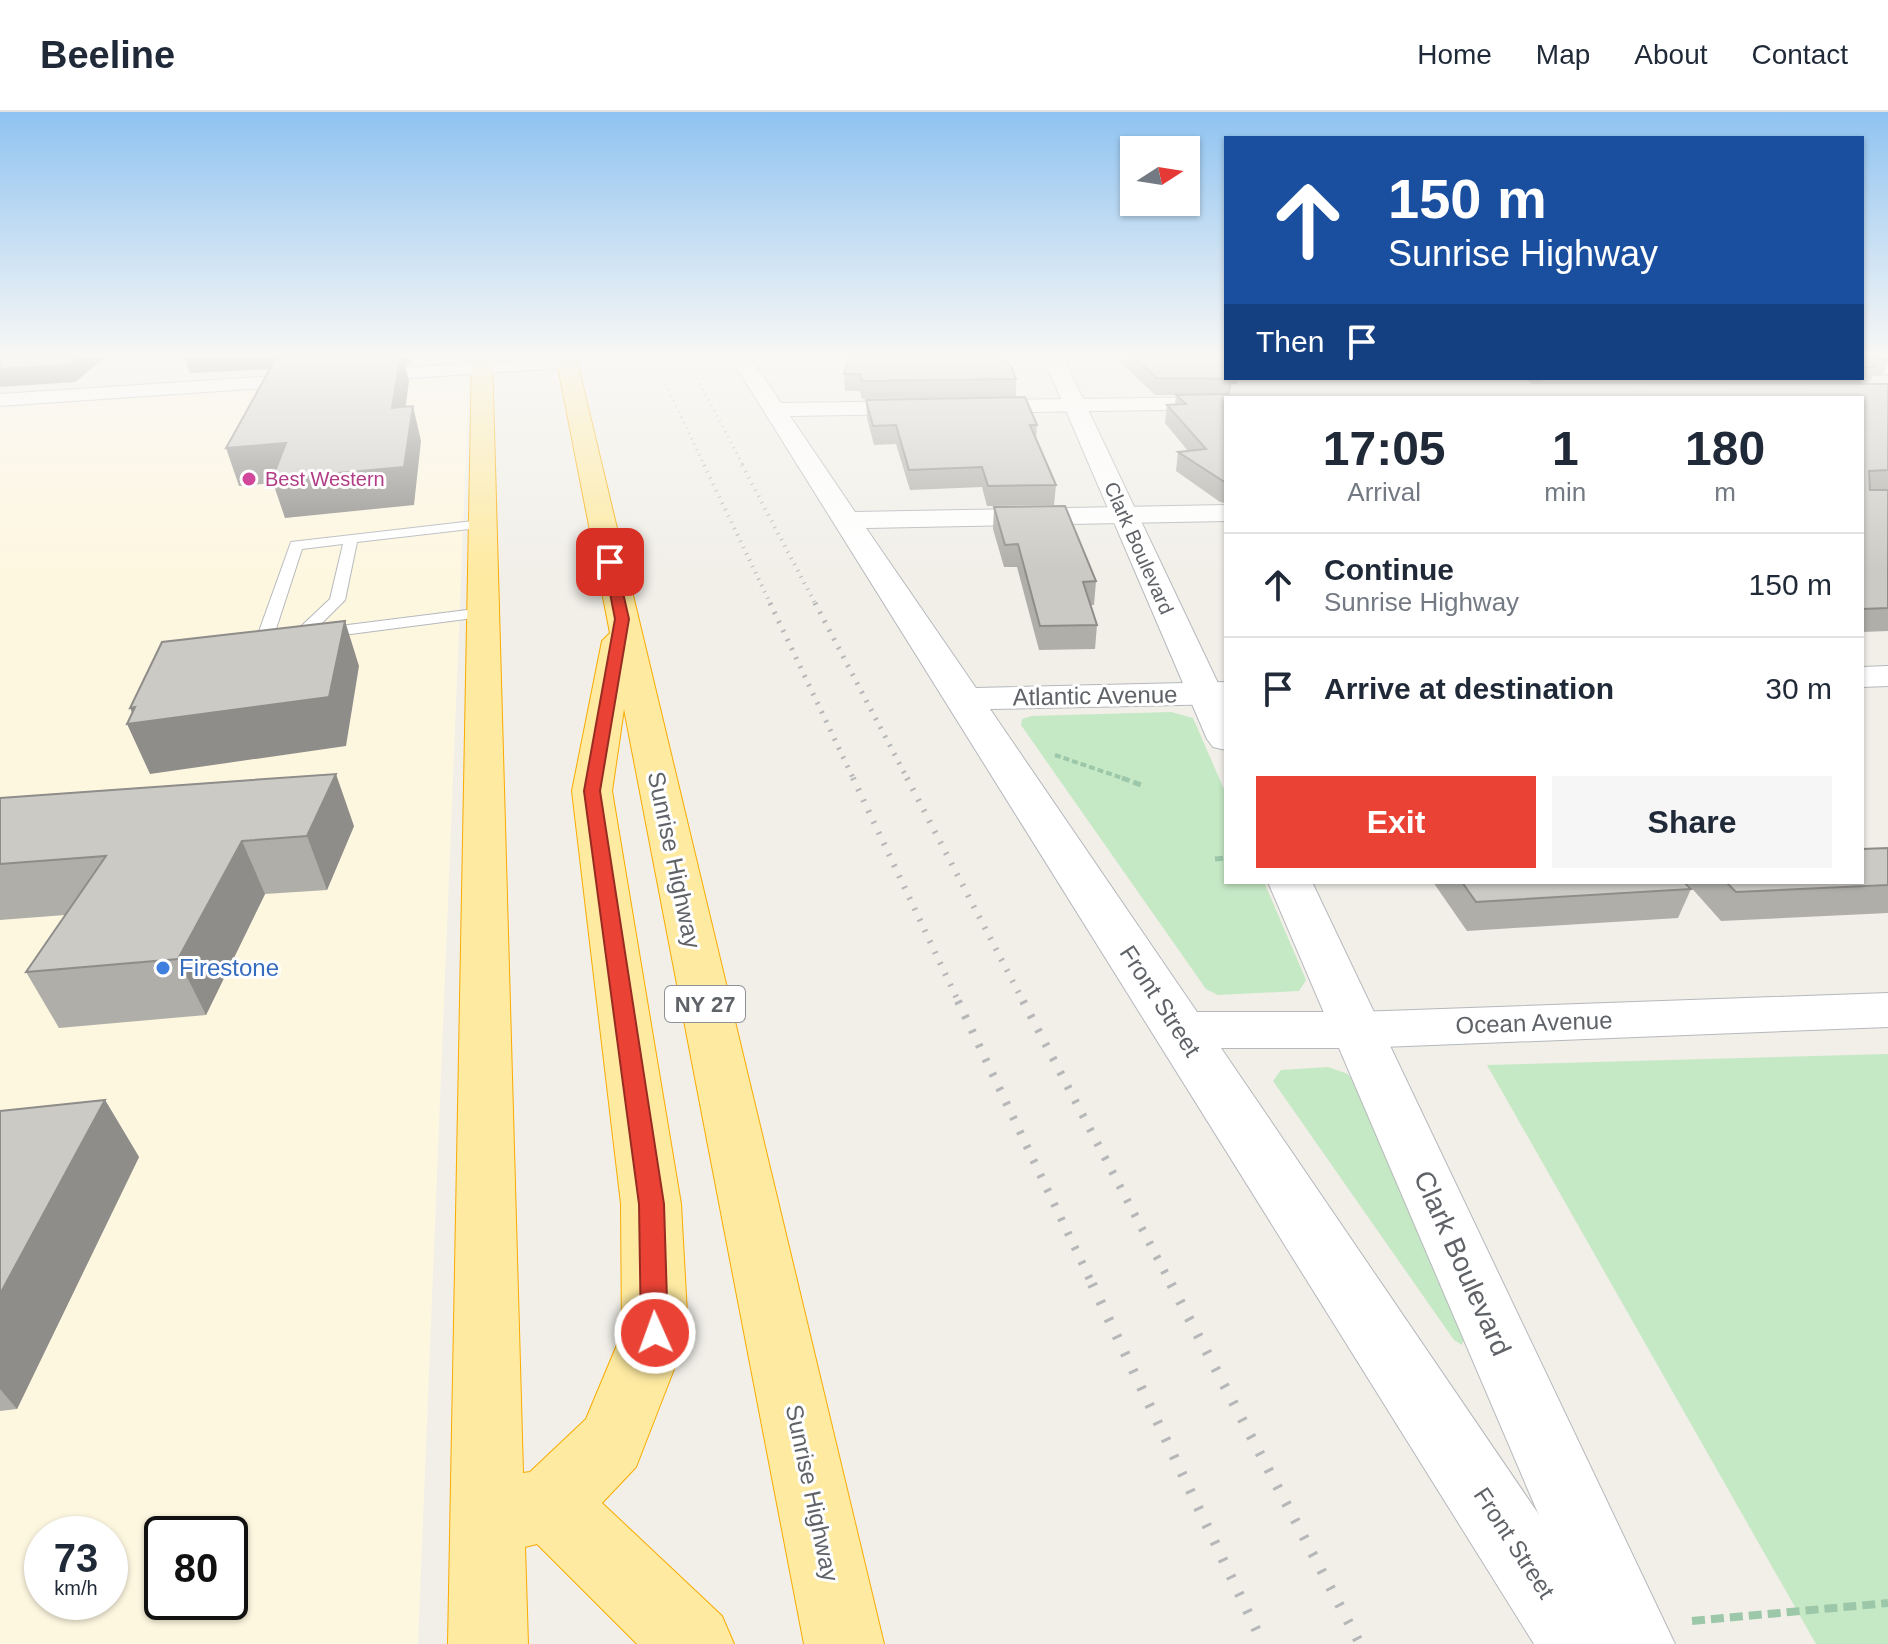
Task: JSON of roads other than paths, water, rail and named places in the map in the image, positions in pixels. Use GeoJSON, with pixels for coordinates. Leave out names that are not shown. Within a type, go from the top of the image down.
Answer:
{"type":"FeatureCollection","features":[{"type":"Feature","properties":{"kind":"highway"},"geometry":{"type":"LineString","coordinates":[[482,428],[483,613],[518,1512],[488,1644]]}},
{"type":"Feature","properties":{"kind":"highway","name":"Sunrise Highway"},"geometry":{"type":"LineString","coordinates":[[581,428],[844,1644]]}},
{"type":"Feature","properties":{"kind":"highway"},"geometry":{"type":"LineString","coordinates":[[518,1512],[611,1443],[655,1333],[651,1204],[592,791],[622,619]]}},
{"type":"Feature","properties":{"kind":"highway"},"geometry":{"type":"LineString","coordinates":[[518,1512],[694,1644]]}},
{"type":"Feature","properties":{"kind":"street","name":"Front Street"},"geometry":{"type":"LineString","coordinates":[[787,428],[1179,1030],[1614,1638]]}},
{"type":"Feature","properties":{"kind":"street","name":"Clark Boulevard"},"geometry":{"type":"LineString","coordinates":[[1085,428],[1124,515],[1216,694],[1224,730]]}},
{"type":"Feature","properties":{"kind":"street"},"geometry":{"type":"LineString","coordinates":[[847,520],[1224,513]]}},
{"type":"Feature","properties":{"kind":"street"},"geometry":{"type":"LineString","coordinates":[[1864,677],[1888,676]]}},
{"type":"Feature","properties":{"kind":"street","name":"Atlantic Avenue"},"geometry":{"type":"LineString","coordinates":[[963,699],[1216,694]]}},
{"type":"Feature","properties":{"kind":"street","name":"Clark Boulevard"},"geometry":{"type":"LineString","coordinates":[[1291,884],[1357,1030],[1614,1638]]}},
{"type":"Feature","properties":{"kind":"street","name":"Ocean Avenue"},"geometry":{"type":"LineString","coordinates":[[1179,1030],[1357,1030],[1888,1010]]}},
{"type":"Feature","properties":{"kind":"lane"},"geometry":{"type":"LineString","coordinates":[[482,524],[294,546],[265,637],[271,639],[483,613]]}},
{"type":"Feature","properties":{"kind":"lane"},"geometry":{"type":"LineString","coordinates":[[301,635],[337,600],[351,538]]}},
{"type":"Feature","properties":{"kind":"railway"},"geometry":{"type":"LineString","coordinates":[[687,428],[705,467]]}},
{"type":"Feature","properties":{"kind":"railway"},"geometry":{"type":"LineString","coordinates":[[724,428],[744,467]]}},
{"type":"Feature","properties":{"kind":"railway"},"geometry":{"type":"LineString","coordinates":[[704,465],[771,605]]}},
{"type":"Feature","properties":{"kind":"railway"},"geometry":{"type":"LineString","coordinates":[[742,465],[816,605]]}},
{"type":"Feature","properties":{"kind":"railway"},"geometry":{"type":"LineString","coordinates":[[770,603],[854,780]]}},
{"type":"Feature","properties":{"kind":"railway"},"geometry":{"type":"LineString","coordinates":[[815,603],[908,780]]}},
{"type":"Feature","properties":{"kind":"railway"},"geometry":{"type":"LineString","coordinates":[[853,778],[959,1003]]}},
{"type":"Feature","properties":{"kind":"railway"},"geometry":{"type":"LineString","coordinates":[[907,778],[1024,1003]]}},
{"type":"Feature","properties":{"kind":"railway"},"geometry":{"type":"LineString","coordinates":[[958,1001],[1093,1286]]}},
{"type":"Feature","properties":{"kind":"railway"},"geometry":{"type":"LineString","coordinates":[[1023,1001],[1172,1286]]}},
{"type":"Feature","properties":{"kind":"railway"},"geometry":{"type":"LineString","coordinates":[[1092,1284],[1263,1644]]}},
{"type":"Feature","properties":{"kind":"railway"},"geometry":{"type":"LineString","coordinates":[[1171,1284],[1360,1644]]}},
{"type":"Feature","properties":{"kind":"place","name":"Best Western"},"geometry":{"type":"Point","coordinates":[249,479]}},
{"type":"Feature","properties":{"kind":"place","name":"Firestone"},"geometry":{"type":"Point","coordinates":[163,968]}}]}
